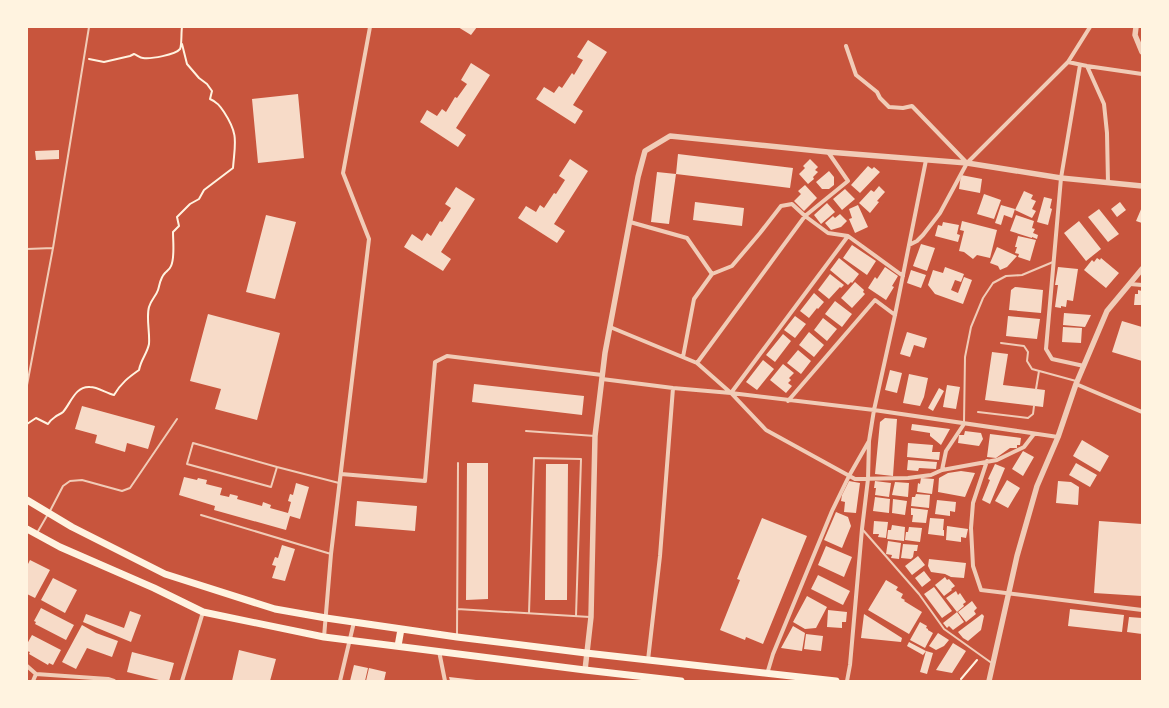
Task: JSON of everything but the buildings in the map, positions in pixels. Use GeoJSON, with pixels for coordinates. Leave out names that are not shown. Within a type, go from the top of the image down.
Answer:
{"type":"FeatureCollection","features":[{"type":"Feature","properties":{"kind":"main road"},"geometry":{"type":"LineString","coordinates":[[27,500],[72,527],[165,574],[275,609],[457,637],[836,681]]}},
{"type":"Feature","properties":{"kind":"main road"},"geometry":{"type":"LineString","coordinates":[[27,529],[60,547],[154,588],[203,612],[324,637],[658,680],[681,681]]}},
{"type":"Feature","properties":{"kind":"main road"},"geometry":{"type":"LineString","coordinates":[[398,646],[401,629]]}},
{"type":"Feature","properties":{"kind":"street"},"geometry":{"type":"LineString","coordinates":[[324,637],[331,554],[369,239],[343,173],[370,27]]}},
{"type":"Feature","properties":{"kind":"street"},"geometry":{"type":"LineString","coordinates":[[908,245],[917,241],[923,235],[940,213],[967,163],[1068,62],[1090,27]]}},
{"type":"Feature","properties":{"kind":"street"},"geometry":{"type":"LineString","coordinates":[[1136,27],[1136,35],[1142,52]]}},
{"type":"Feature","properties":{"kind":"street"},"geometry":{"type":"LineString","coordinates":[[846,46],[856,75],[877,92],[880,98],[889,107],[903,108],[912,106],[967,163]]}},
{"type":"Feature","properties":{"kind":"street"},"geometry":{"type":"LineString","coordinates":[[1068,62],[1142,74]]}},
{"type":"Feature","properties":{"kind":"street"},"geometry":{"type":"LineString","coordinates":[[1080,65],[1061,178],[1046,349],[1052,359],[1084,366]]}},
{"type":"Feature","properties":{"kind":"street"},"geometry":{"type":"LineString","coordinates":[[1087,66],[1104,104],[1107,133],[1108,183]]}},
{"type":"Feature","properties":{"kind":"street"},"geometry":{"type":"LineString","coordinates":[[585,670],[591,617],[596,436],[602,377],[605,353],[638,177],[645,151],[670,136],[828,152],[967,163],[1061,178],[1142,186]]}},
{"type":"Feature","properties":{"kind":"street"},"geometry":{"type":"LineString","coordinates":[[697,363],[805,216],[848,181],[828,152]]}},
{"type":"Feature","properties":{"kind":"street"},"geometry":{"type":"LineString","coordinates":[[847,681],[850,665],[868,479],[869,441],[874,410],[896,315],[908,245],[926,160]]}},
{"type":"Feature","properties":{"kind":"street"},"geometry":{"type":"LineString","coordinates":[[683,357],[694,299],[712,274],[732,266],[781,206],[792,204],[828,233],[848,236],[903,276]]}},
{"type":"Feature","properties":{"kind":"street"},"geometry":{"type":"LineString","coordinates":[[630,222],[687,238],[712,274]]}},
{"type":"Feature","properties":{"kind":"street"},"geometry":{"type":"LineString","coordinates":[[731,393],[848,236]]}},
{"type":"Feature","properties":{"kind":"street"},"geometry":{"type":"LineString","coordinates":[[989,681],[1017,556],[1037,486],[1058,437],[1077,383],[1107,311],[1142,269]]}},
{"type":"Feature","properties":{"kind":"street"},"geometry":{"type":"LineString","coordinates":[[1130,284],[1142,285]]}},
{"type":"Feature","properties":{"kind":"street"},"geometry":{"type":"LineString","coordinates":[[788,401],[875,300],[896,315]]}},
{"type":"Feature","properties":{"kind":"street"},"geometry":{"type":"LineString","coordinates":[[610,327],[697,363],[731,393],[766,430],[855,479],[908,478],[930,475],[942,470],[997,460],[1024,447],[1034,434]]}},
{"type":"Feature","properties":{"kind":"street"},"geometry":{"type":"LineString","coordinates":[[341,474],[425,481],[435,362],[447,356],[673,388],[731,393],[788,401],[874,410],[1058,437]]}},
{"type":"Feature","properties":{"kind":"street"},"geometry":{"type":"LineString","coordinates":[[1077,383],[1142,412]]}},
{"type":"Feature","properties":{"kind":"street"},"geometry":{"type":"LineString","coordinates":[[648,660],[660,556],[673,388]]}},
{"type":"Feature","properties":{"kind":"street"},"geometry":{"type":"LineString","coordinates":[[942,470],[946,451],[964,424]]}},
{"type":"Feature","properties":{"kind":"street"},"geometry":{"type":"LineString","coordinates":[[767,674],[773,654],[832,511],[849,476],[869,441]]}},
{"type":"Feature","properties":{"kind":"street"},"geometry":{"type":"LineString","coordinates":[[986,461],[973,503],[971,528],[973,566],[981,590],[1142,610]]}},
{"type":"Feature","properties":{"kind":"street"},"geometry":{"type":"LineString","coordinates":[[182,681],[203,612]]}},
{"type":"Feature","properties":{"kind":"street"},"geometry":{"type":"LineString","coordinates":[[340,681],[351,640],[354,622]]}},
{"type":"Feature","properties":{"kind":"street"},"geometry":{"type":"LineString","coordinates":[[438,652],[446,681]]}},
{"type":"Feature","properties":{"kind":"street"},"geometry":{"type":"LineString","coordinates":[[27,666],[36,674],[114,681]]}},
{"type":"Feature","properties":{"kind":"street"},"geometry":{"type":"LineString","coordinates":[[33,681],[36,674]]}},
{"type":"Feature","properties":{"kind":"lane"},"geometry":{"type":"LineString","coordinates":[[27,384],[53,248],[89,27]]}},
{"type":"Feature","properties":{"kind":"lane"},"geometry":{"type":"LineString","coordinates":[[27,249],[53,248]]}},
{"type":"Feature","properties":{"kind":"lane"},"geometry":{"type":"LineString","coordinates":[[964,424],[965,357],[971,326],[983,298],[993,283],[1006,276],[1022,276],[1053,262]]}},
{"type":"Feature","properties":{"kind":"lane"},"geometry":{"type":"LineString","coordinates":[[1001,343],[1024,346],[1028,352],[1027,362],[1032,369],[1077,383]]}},
{"type":"Feature","properties":{"kind":"lane"},"geometry":{"type":"LineString","coordinates":[[1036,389],[1039,371]]}},
{"type":"Feature","properties":{"kind":"lane"},"geometry":{"type":"LineString","coordinates":[[978,412],[1028,418],[1033,414],[1034,406]]}},
{"type":"Feature","properties":{"kind":"lane"},"geometry":{"type":"LineString","coordinates":[[36,534],[63,486],[70,481],[82,480],[122,491],[130,488],[177,419]]}},
{"type":"Feature","properties":{"kind":"lane"},"geometry":{"type":"LineString","coordinates":[[526,431],[596,436]]}},
{"type":"Feature","properties":{"kind":"lane"},"geometry":{"type":"LineString","coordinates":[[277,468],[271,487],[187,464],[193,443],[277,468],[340,483]]}},
{"type":"Feature","properties":{"kind":"lane"},"geometry":{"type":"LineString","coordinates":[[529,613],[534,458],[580,459],[576,616]]}},
{"type":"Feature","properties":{"kind":"lane"},"geometry":{"type":"LineString","coordinates":[[457,637],[458,463]]}},
{"type":"Feature","properties":{"kind":"lane"},"geometry":{"type":"LineString","coordinates":[[201,515],[331,554]]}},
{"type":"Feature","properties":{"kind":"lane"},"geometry":{"type":"LineString","coordinates":[[862,529],[919,594],[944,629],[993,664]]}},
{"type":"Feature","properties":{"kind":"lane"},"geometry":{"type":"LineString","coordinates":[[457,609],[591,617]]}},
{"type":"Feature","properties":{"kind":"path"},"geometry":{"type":"LineString","coordinates":[[27,424],[36,418],[48,424],[54,417],[63,412],[73,396],[80,390],[89,387],[114,395],[119,386],[125,380],[139,370],[140,362],[146,354],[148,346],[148,309],[157,292],[164,273],[171,267],[173,232],[179,226],[177,217],[190,204],[199,200],[204,190],[233,168],[236,140],[231,123],[216,101],[210,99],[212,91],[207,84],[199,78],[187,64],[182,44],[182,27]]}},
{"type":"Feature","properties":{"kind":"path"},"geometry":{"type":"LineString","coordinates":[[84,58],[104,62],[134,54],[143,58],[170,55],[179,50],[182,44]]}},
{"type":"Feature","properties":{"kind":"path"},"geometry":{"type":"LineString","coordinates":[[961,679],[977,660],[976,651]]}}]}
